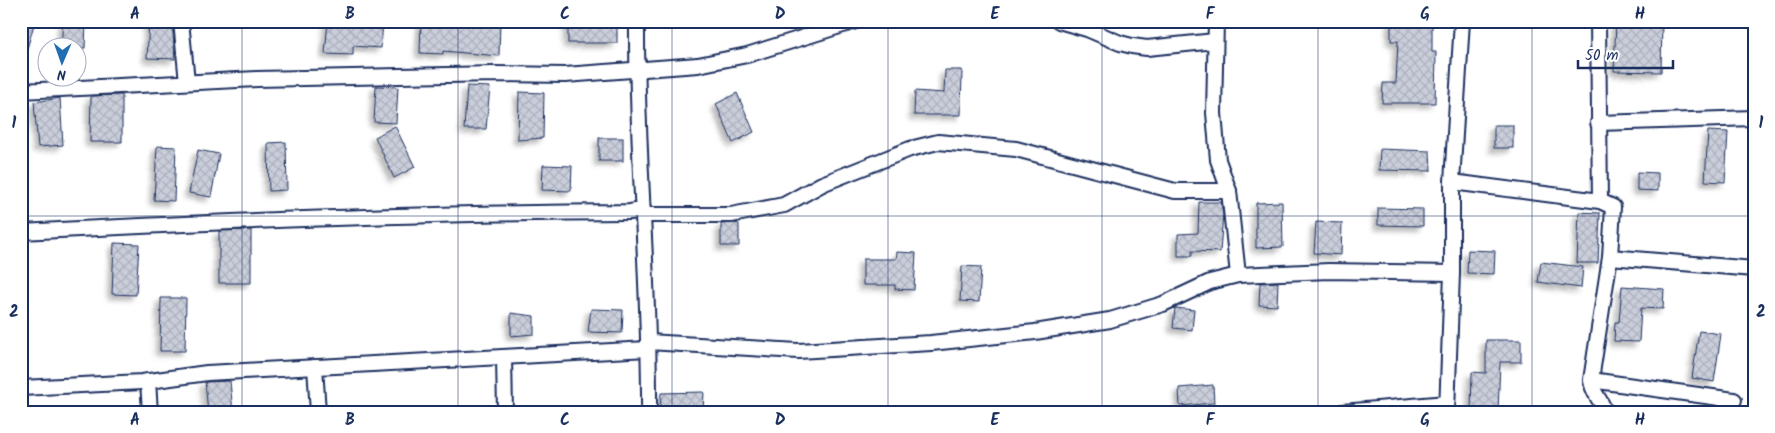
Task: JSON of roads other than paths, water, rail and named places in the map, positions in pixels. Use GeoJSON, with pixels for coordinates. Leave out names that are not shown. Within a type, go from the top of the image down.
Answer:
{"type":"FeatureCollection","features":[{"type":"Feature","properties":{"kind":"street"},"geometry":{"type":"LineString","coordinates":[[181,21],[187,82]]}},
{"type":"Feature","properties":{"kind":"street"},"geometry":{"type":"LineString","coordinates":[[637,21],[649,412]]}},
{"type":"Feature","properties":{"kind":"street"},"geometry":{"type":"LineString","coordinates":[[21,91],[266,79],[565,75],[698,66],[747,55],[856,21]]}},
{"type":"Feature","properties":{"kind":"street"},"geometry":{"type":"LineString","coordinates":[[1059,21],[1087,29],[1120,43],[1147,48],[1214,41]]}},
{"type":"Feature","properties":{"kind":"street"},"geometry":{"type":"LineString","coordinates":[[1216,21],[1214,41],[1215,122],[1218,160],[1229,191],[1238,275]]}},
{"type":"Feature","properties":{"kind":"street"},"geometry":{"type":"LineString","coordinates":[[1342,412],[1447,408],[1452,273],[1452,182],[1462,21]]}},
{"type":"Feature","properties":{"kind":"street"},"geometry":{"type":"LineString","coordinates":[[1598,21],[1600,201]]}},
{"type":"Feature","properties":{"kind":"street"},"geometry":{"type":"LineString","coordinates":[[1598,123],[1754,118]]}},
{"type":"Feature","properties":{"kind":"street"},"geometry":{"type":"LineString","coordinates":[[21,232],[472,213],[731,215],[784,205],[822,184],[910,149],[938,142],[1016,149],[1175,191],[1229,191]]}},
{"type":"Feature","properties":{"kind":"street"},"geometry":{"type":"LineString","coordinates":[[1452,182],[1600,201],[1614,207],[1610,257],[1590,380],[1592,390],[1605,412]]}},
{"type":"Feature","properties":{"kind":"street"},"geometry":{"type":"LineString","coordinates":[[1610,257],[1754,269]]}},
{"type":"Feature","properties":{"kind":"street"},"geometry":{"type":"LineString","coordinates":[[21,388],[148,381],[207,373],[504,357],[648,346],[798,351],[931,343],[1025,333],[1110,320],[1163,304],[1210,282],[1238,275],[1329,271],[1452,273]]}},
{"type":"Feature","properties":{"kind":"street"},"geometry":{"type":"LineString","coordinates":[[504,357],[505,412]]}},
{"type":"Feature","properties":{"kind":"street"},"geometry":{"type":"LineString","coordinates":[[315,367],[318,412]]}},
{"type":"Feature","properties":{"kind":"street"},"geometry":{"type":"LineString","coordinates":[[1590,380],[1734,400]]}},
{"type":"Feature","properties":{"kind":"street"},"geometry":{"type":"LineString","coordinates":[[148,381],[150,412]]}}]}
